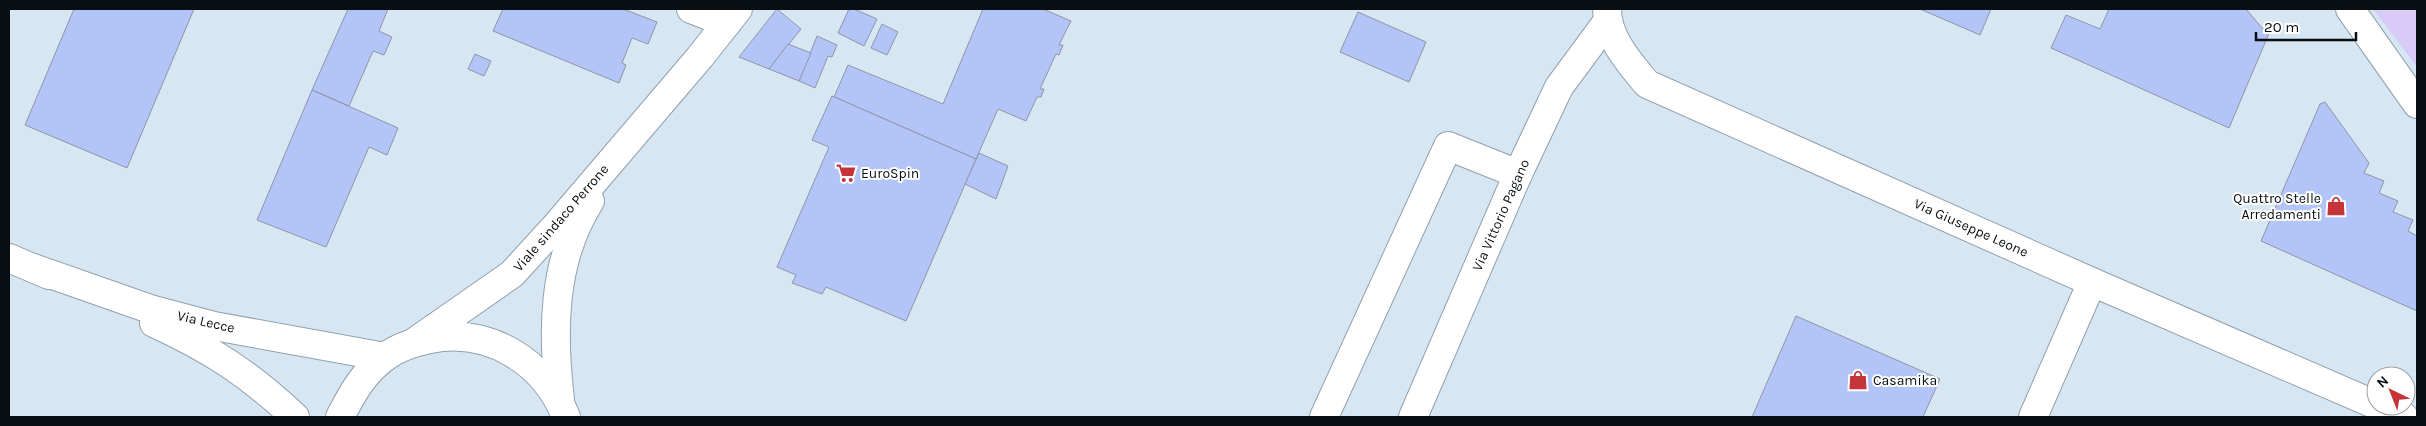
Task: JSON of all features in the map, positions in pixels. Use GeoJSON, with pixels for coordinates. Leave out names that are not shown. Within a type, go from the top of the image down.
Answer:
{"type":"FeatureCollection","features":[{"type":"Feature","properties":{"kind":"street"},"geometry":{"type":"LineString","coordinates":[[691,9],[732,16]]}},
{"type":"Feature","properties":{"kind":"street"},"geometry":{"type":"LineString","coordinates":[[2350,9],[2417,104]]}},
{"type":"Feature","properties":{"kind":"street","name":"Via Vittorio Pagano"},"geometry":{"type":"LineString","coordinates":[[1413,417],[1518,174],[1559,86],[1607,15]]}},
{"type":"Feature","properties":{"kind":"street","name":"Via Giuseppe Leone"},"geometry":{"type":"LineString","coordinates":[[1607,15],[1623,55],[1647,84],[2092,282],[2366,401]]}},
{"type":"Feature","properties":{"kind":"street","name":"Viale sindaco Perrone"},"geometry":{"type":"LineString","coordinates":[[413,343],[512,274],[555,227],[732,16]]}},
{"type":"Feature","properties":{"kind":"street","name":"Viale sindaco Perrone"},"geometry":{"type":"LineString","coordinates":[[563,410],[555,346],[556,300],[564,260],[581,216],[630,138]]}},
{"type":"Feature","properties":{"kind":"street"},"geometry":{"type":"LineString","coordinates":[[1324,417],[1448,146],[1518,174]]}},
{"type":"Feature","properties":{"kind":"street","name":"Via Lecce"},"geometry":{"type":"LineString","coordinates":[[21,263],[150,309],[214,326],[385,357]]}},
{"type":"Feature","properties":{"kind":"street","name":"Via Lecce"},"geometry":{"type":"LineString","coordinates":[[21,263],[195,342],[232,364],[266,390],[295,417]]}},
{"type":"Feature","properties":{"kind":"street"},"geometry":{"type":"LineString","coordinates":[[2033,417],[2092,282]]}},
{"type":"Feature","properties":{"kind":"street"},"geometry":{"type":"LineString","coordinates":[[340,417],[356,385],[385,357],[413,343],[447,336],[482,339],[514,352],[541,374],[563,410]]}},
{"type":"Feature","properties":{"kind":"shaded area"},"geometry":{"type":"Polygon","coordinates":[[[2373,9],[2417,9],[2417,67],[2373,9]]]}},
{"type":"Feature","properties":{"kind":"building"},"geometry":{"type":"Polygon","coordinates":[[[74,9],[194,9],[127,168],[25,125],[74,9]]]}},
{"type":"Feature","properties":{"kind":"building"},"geometry":{"type":"Polygon","coordinates":[[[348,9],[388,9],[379,31],[392,37],[384,55],[373,51],[349,106],[312,90],[348,9]]]}},
{"type":"Feature","properties":{"kind":"building"},"geometry":{"type":"Polygon","coordinates":[[[503,9],[623,9],[657,22],[648,44],[632,38],[622,63],[626,65],[619,83],[493,31],[503,9]]]}},
{"type":"Feature","properties":{"kind":"building"},"geometry":{"type":"Polygon","coordinates":[[[777,9],[801,29],[769,69],[739,57],[777,9]]]}},
{"type":"Feature","properties":{"kind":"building"},"geometry":{"type":"Polygon","coordinates":[[[849,9],[854,9],[877,19],[864,46],[838,33],[849,9]]]}},
{"type":"Feature","properties":{"kind":"building"},"geometry":{"type":"Polygon","coordinates":[[[983,9],[1043,9],[1071,21],[1059,45],[1063,45],[1059,55],[1056,54],[1040,89],[1044,89],[1041,97],[1037,97],[1026,121],[998,109],[976,159],[834,97],[848,65],[943,104],[983,9]]]}},
{"type":"Feature","properties":{"kind":"building"},"geometry":{"type":"Polygon","coordinates":[[[1920,9],[1991,9],[1980,35],[1920,9]]]}},
{"type":"Feature","properties":{"kind":"building"},"geometry":{"type":"Polygon","coordinates":[[[2109,9],[2246,9],[2262,28],[2270,31],[2229,128],[2051,48],[2066,15],[2100,29],[2109,9]]]}},
{"type":"Feature","properties":{"kind":"building"},"geometry":{"type":"Polygon","coordinates":[[[1358,12],[1426,42],[1409,82],[1340,52],[1358,12]]]}},
{"type":"Feature","properties":{"kind":"building"},"geometry":{"type":"Polygon","coordinates":[[[882,24],[898,32],[887,55],[871,48],[882,24]]]}},
{"type":"Feature","properties":{"kind":"building"},"geometry":{"type":"Polygon","coordinates":[[[817,36],[837,45],[832,57],[828,56],[815,88],[799,81],[817,36]]]}},
{"type":"Feature","properties":{"kind":"building"},"geometry":{"type":"Polygon","coordinates":[[[788,44],[811,53],[799,81],[769,69],[788,44]]]}},
{"type":"Feature","properties":{"kind":"building"},"geometry":{"type":"Polygon","coordinates":[[[475,54],[491,61],[484,76],[468,69],[475,54]]]}},
{"type":"Feature","properties":{"kind":"building"},"geometry":{"type":"Polygon","coordinates":[[[312,90],[398,128],[387,155],[369,147],[326,247],[257,220],[312,90]]]}},
{"type":"Feature","properties":{"kind":"building"},"geometry":{"type":"Polygon","coordinates":[[[832,96],[976,159],[906,321],[826,287],[822,294],[792,283],[796,275],[777,267],[829,147],[812,140],[832,96]]]}},
{"type":"Feature","properties":{"kind":"building","name":"Quattro Stelle Arredamenti"},"geometry":{"type":"Polygon","coordinates":[[[2325,102],[2369,163],[2364,173],[2384,181],[2379,193],[2398,201],[2393,212],[2413,220],[2408,231],[2417,236],[2417,311],[2261,241],[2320,104],[2325,102]]]}},
{"type":"Feature","properties":{"kind":"building"},"geometry":{"type":"Polygon","coordinates":[[[979,153],[1008,166],[996,199],[965,184],[979,153]]]}},
{"type":"Feature","properties":{"kind":"building"},"geometry":{"type":"Polygon","coordinates":[[[1796,316],[1940,379],[1923,417],[1752,417],[1796,316]]]}},
{"type":"Feature","properties":{"kind":"place","name":"EuroSpin"},"geometry":{"type":"Point","coordinates":[846,173]}},
{"type":"Feature","properties":{"kind":"place","name":"Quattro Stelle Arredamenti"},"geometry":{"type":"Point","coordinates":[2336,206]}},
{"type":"Feature","properties":{"kind":"place","name":"Casamika"},"geometry":{"type":"Point","coordinates":[1858,380]}}]}
